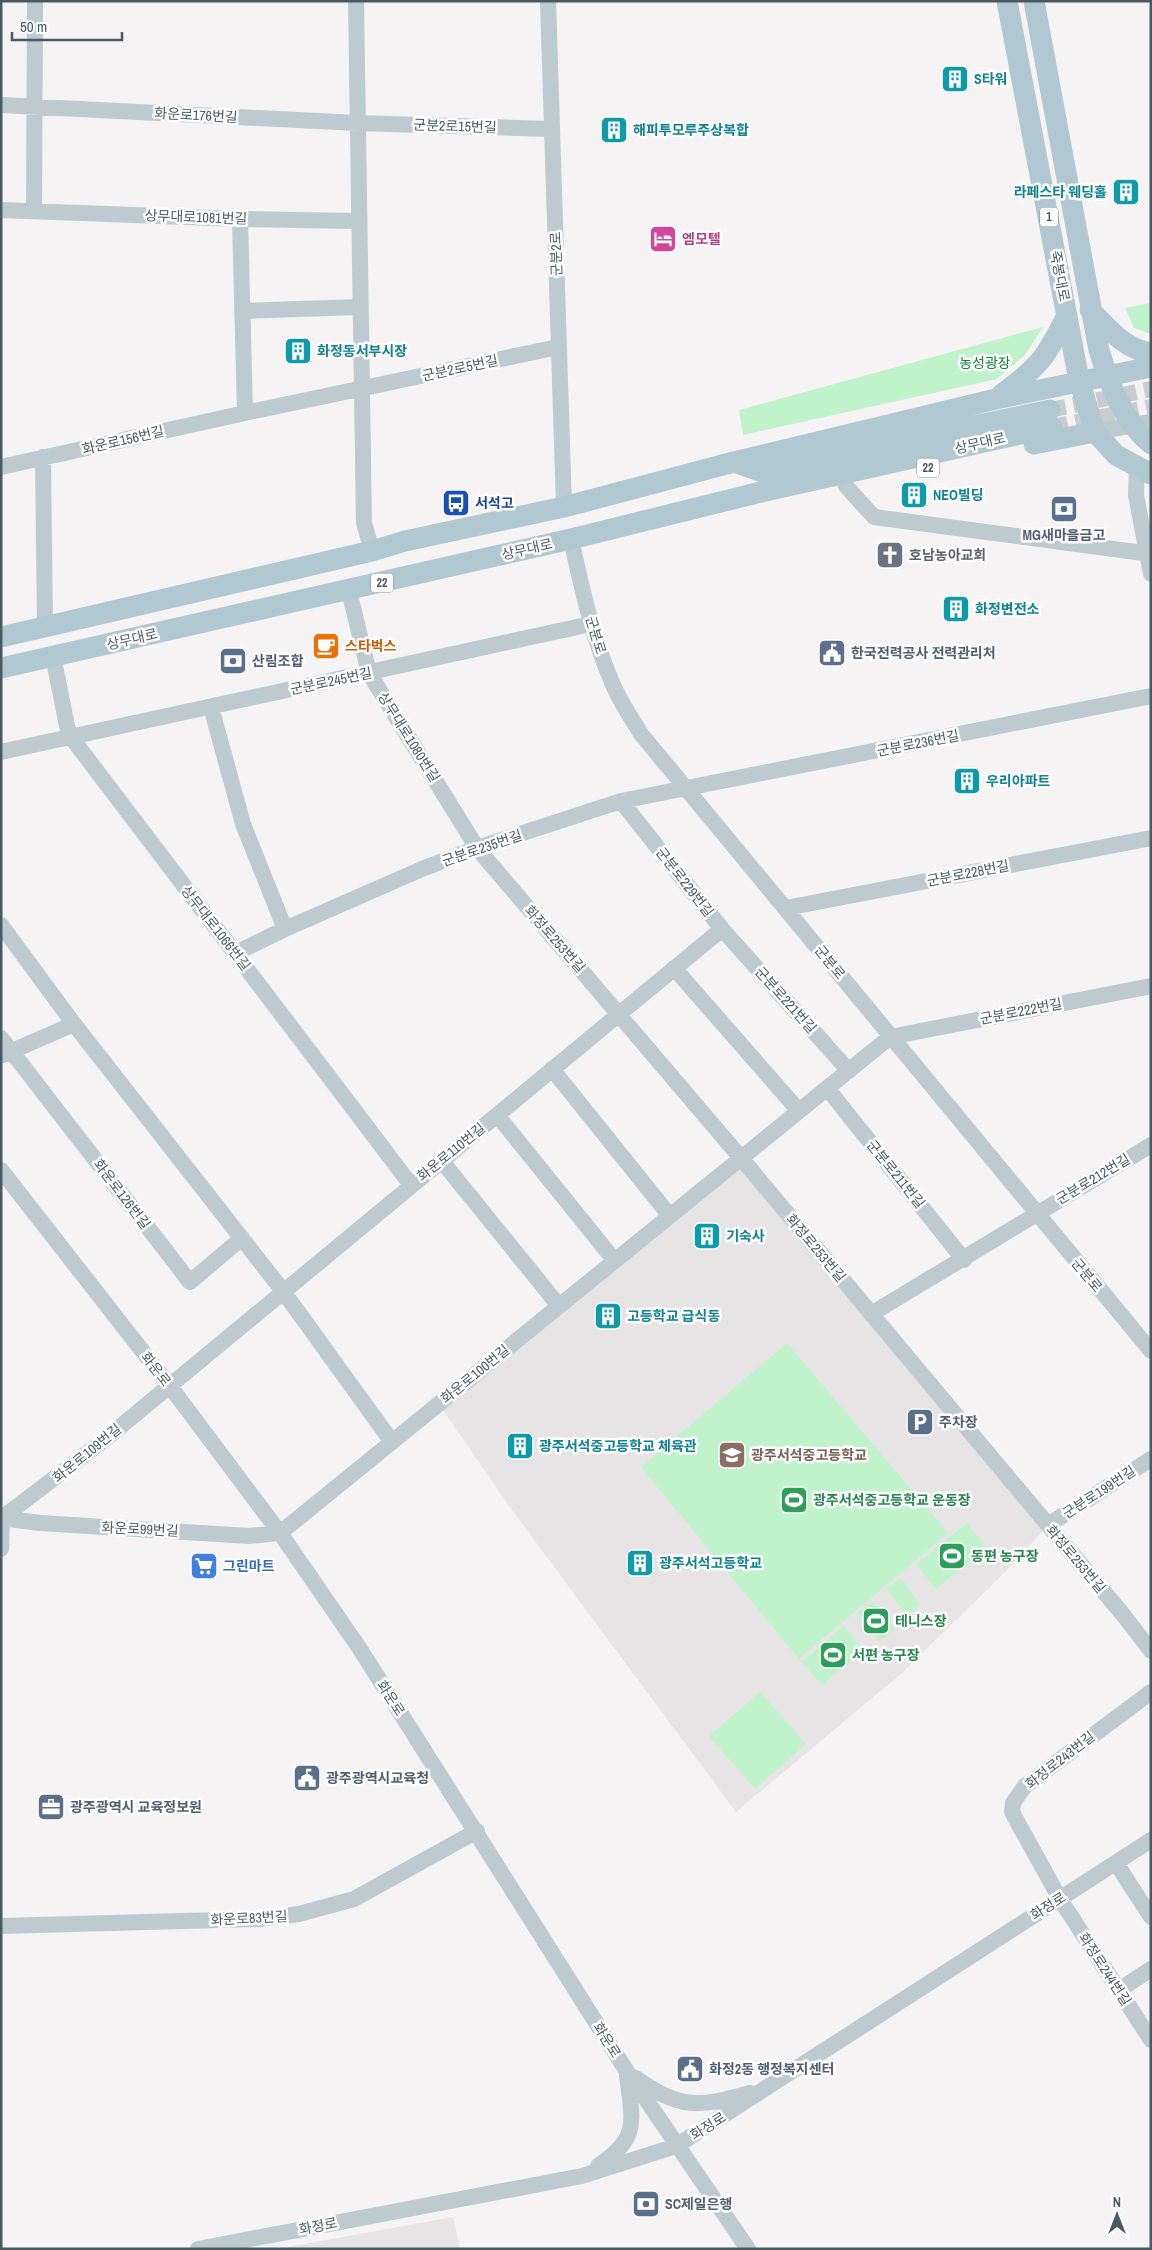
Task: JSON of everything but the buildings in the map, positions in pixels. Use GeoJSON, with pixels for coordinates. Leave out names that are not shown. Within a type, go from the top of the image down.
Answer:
{"type":"FeatureCollection","features":[{"type":"Feature","properties":{"kind":"main road","name":"죽봉대로"},"geometry":{"type":"LineString","coordinates":[[1007,1],[1079,380],[1095,432]]}},
{"type":"Feature","properties":{"kind":"main road","name":"죽봉대로"},"geometry":{"type":"LineString","coordinates":[[1034,1],[1090,310],[1106,376]]}},
{"type":"Feature","properties":{"kind":"main road"},"geometry":{"type":"LineString","coordinates":[[1090,310],[1121,340],[1139,351],[1151,353]]}},
{"type":"Feature","properties":{"kind":"main road"},"geometry":{"type":"LineString","coordinates":[[996,399],[1029,374],[1042,360],[1067,315]]}},
{"type":"Feature","properties":{"kind":"main road"},"geometry":{"type":"LineString","coordinates":[[1,637],[372,551],[405,541],[564,507],[734,462],[996,399],[1079,380],[1151,367]]}},
{"type":"Feature","properties":{"kind":"main road","name":"1"},"geometry":{"type":"LineString","coordinates":[[1106,376],[1141,424],[1151,444]]}},
{"type":"Feature","properties":{"kind":"main road","name":"상무대로"},"geometry":{"type":"LineString","coordinates":[[1,668],[349,591],[572,539],[1051,418],[760,471],[734,462]]}},
{"type":"Feature","properties":{"kind":"main road","name":"1"},"geometry":{"type":"LineString","coordinates":[[1095,432],[1116,454],[1144,471]]}},
{"type":"Feature","properties":{"kind":"main road","name":"22"},"geometry":{"type":"LineString","coordinates":[[761,492],[781,497],[846,486],[1095,432]]}},
{"type":"Feature","properties":{"kind":"street"},"geometry":{"type":"LineString","coordinates":[[34,211],[35,1]]}},
{"type":"Feature","properties":{"kind":"street"},"geometry":{"type":"LineString","coordinates":[[356,1],[364,523],[372,551]]}},
{"type":"Feature","properties":{"kind":"street","name":"군분2로"},"geometry":{"type":"LineString","coordinates":[[548,1],[564,507]]}},
{"type":"Feature","properties":{"kind":"street","name":"화운로176번길"},"geometry":{"type":"LineString","coordinates":[[1,105],[358,123]]}},
{"type":"Feature","properties":{"kind":"street","name":"군분2로15번길"},"geometry":{"type":"LineString","coordinates":[[358,123],[552,129]]}},
{"type":"Feature","properties":{"kind":"street","name":"상무대로1081번길"},"geometry":{"type":"LineString","coordinates":[[1,210],[240,219],[358,221]]}},
{"type":"Feature","properties":{"kind":"street"},"geometry":{"type":"LineString","coordinates":[[240,219],[245,413]]}},
{"type":"Feature","properties":{"kind":"street"},"geometry":{"type":"LineString","coordinates":[[242,311],[360,308]]}},
{"type":"Feature","properties":{"kind":"street","name":"군분2로5번길"},"geometry":{"type":"LineString","coordinates":[[362,389],[558,347]]}},
{"type":"Feature","properties":{"kind":"street","name":"화운로156번길"},"geometry":{"type":"LineString","coordinates":[[1,467],[362,389]]}},
{"type":"Feature","properties":{"kind":"street"},"geometry":{"type":"LineString","coordinates":[[1095,432],[1141,424]]}},
{"type":"Feature","properties":{"kind":"street"},"geometry":{"type":"LineString","coordinates":[[43,457],[45,628]]}},
{"type":"Feature","properties":{"kind":"street"},"geometry":{"type":"LineString","coordinates":[[1144,471],[1136,495],[1149,554],[1151,574]]}},
{"type":"Feature","properties":{"kind":"street"},"geometry":{"type":"LineString","coordinates":[[846,486],[874,517],[1149,554]]}},
{"type":"Feature","properties":{"kind":"street","name":"군분로"},"geometry":{"type":"LineString","coordinates":[[572,539],[591,624],[617,694],[641,734],[1151,1351]]}},
{"type":"Feature","properties":{"kind":"street","name":"상무대로1080번길"},"geometry":{"type":"LineString","coordinates":[[349,591],[370,672],[477,848]]}},
{"type":"Feature","properties":{"kind":"street","name":"군분로245번길"},"geometry":{"type":"LineString","coordinates":[[1,752],[591,624]]}},
{"type":"Feature","properties":{"kind":"street","name":"상무대로1066번길"},"geometry":{"type":"LineString","coordinates":[[53,656],[67,726],[71,737],[126,812],[236,953],[411,1185]]}},
{"type":"Feature","properties":{"kind":"street","name":"군분로236번길"},"geometry":{"type":"LineString","coordinates":[[685,788],[1151,696]]}},
{"type":"Feature","properties":{"kind":"street"},"geometry":{"type":"LineString","coordinates":[[211,707],[243,824],[285,929]]}},
{"type":"Feature","properties":{"kind":"street","name":"군분로235번길"},"geometry":{"type":"LineString","coordinates":[[236,953],[285,929],[422,869],[477,848],[621,801],[685,788]]}},
{"type":"Feature","properties":{"kind":"street","name":"군분로229번길"},"geometry":{"type":"LineString","coordinates":[[619,1014],[722,929],[621,801]]}},
{"type":"Feature","properties":{"kind":"street","name":"군분로228번길"},"geometry":{"type":"LineString","coordinates":[[786,908],[1151,838]]}},
{"type":"Feature","properties":{"kind":"street","name":"화정로253번길"},"geometry":{"type":"LineString","coordinates":[[477,848],[741,1158],[1151,1651]]}},
{"type":"Feature","properties":{"kind":"street"},"geometry":{"type":"LineString","coordinates":[[1,925],[74,1024],[283,1291],[392,1442]]}},
{"type":"Feature","properties":{"kind":"street","name":"군분로221번길"},"geometry":{"type":"LineString","coordinates":[[722,929],[849,1071]]}},
{"type":"Feature","properties":{"kind":"street"},"geometry":{"type":"LineString","coordinates":[[674,968],[799,1111]]}},
{"type":"Feature","properties":{"kind":"street","name":"군분로222번길"},"geometry":{"type":"LineString","coordinates":[[890,1037],[1151,986]]}},
{"type":"Feature","properties":{"kind":"street","name":"화운로110번길"},"geometry":{"type":"LineString","coordinates":[[169,1385],[619,1014]]}},
{"type":"Feature","properties":{"kind":"street"},"geometry":{"type":"LineString","coordinates":[[6,1054],[74,1024]]}},
{"type":"Feature","properties":{"kind":"street"},"geometry":{"type":"LineString","coordinates":[[741,1158],[890,1037]]}},
{"type":"Feature","properties":{"kind":"street","name":"화운로126번길"},"geometry":{"type":"LineString","coordinates":[[1,1038],[6,1054],[190,1282],[242,1238]]}},
{"type":"Feature","properties":{"kind":"street"},"geometry":{"type":"LineString","coordinates":[[552,1069],[670,1216]]}},
{"type":"Feature","properties":{"kind":"street","name":"군분로211번길"},"geometry":{"type":"LineString","coordinates":[[827,1088],[964,1260]]}},
{"type":"Feature","properties":{"kind":"street"},"geometry":{"type":"LineString","coordinates":[[497,1115],[615,1261]]}},
{"type":"Feature","properties":{"kind":"street","name":"군분로212번길"},"geometry":{"type":"LineString","coordinates":[[1036,1214],[1151,1145]]}},
{"type":"Feature","properties":{"kind":"street","name":"화운로100번길"},"geometry":{"type":"LineString","coordinates":[[280,1533],[741,1158]]}},
{"type":"Feature","properties":{"kind":"street"},"geometry":{"type":"LineString","coordinates":[[441,1160],[559,1306]]}},
{"type":"Feature","properties":{"kind":"street","name":"화운로"},"geometry":{"type":"LineString","coordinates":[[1,1170],[169,1385],[280,1533],[360,1649],[477,1831],[626,2070],[748,2249]]}},
{"type":"Feature","properties":{"kind":"street"},"geometry":{"type":"LineString","coordinates":[[871,1314],[964,1260],[1036,1214]]}},
{"type":"Feature","properties":{"kind":"street","name":"화운로109번길"},"geometry":{"type":"LineString","coordinates":[[2,1518],[103,1441],[169,1385]]}},
{"type":"Feature","properties":{"kind":"street","name":"군분로199번길"},"geometry":{"type":"LineString","coordinates":[[1048,1525],[1151,1459]]}},
{"type":"Feature","properties":{"kind":"street"},"geometry":{"type":"LineString","coordinates":[[1,1549],[2,1518]]}},
{"type":"Feature","properties":{"kind":"street","name":"화운로99번길"},"geometry":{"type":"LineString","coordinates":[[2,1518],[40,1523],[249,1536],[280,1533]]}},
{"type":"Feature","properties":{"kind":"street","name":"화정로243번길"},"geometry":{"type":"LineString","coordinates":[[1060,1899],[1012,1812],[1013,1804],[1025,1786],[1151,1692]]}},
{"type":"Feature","properties":{"kind":"street","name":"화운로83번길"},"geometry":{"type":"LineString","coordinates":[[1,1926],[259,1919],[299,1914],[354,1900],[477,1831]]}},
{"type":"Feature","properties":{"kind":"street","name":"화정로"},"geometry":{"type":"LineString","coordinates":[[198,2249],[582,2176],[676,2146],[1151,1840]]}},
{"type":"Feature","properties":{"kind":"street"},"geometry":{"type":"LineString","coordinates":[[1116,1862],[1151,1917]]}},
{"type":"Feature","properties":{"kind":"street","name":"화정로244번길"},"geometry":{"type":"LineString","coordinates":[[1060,1899],[1151,2040]]}},
{"type":"Feature","properties":{"kind":"street"},"geometry":{"type":"LineString","coordinates":[[1119,1990],[1151,1969]]}},
{"type":"Feature","properties":{"kind":"street"},"geometry":{"type":"LineString","coordinates":[[626,2070],[656,2093],[667,2098],[689,2103],[717,2102],[767,2088]]}},
{"type":"Feature","properties":{"kind":"street"},"geometry":{"type":"LineString","coordinates":[[582,2176],[616,2152],[627,2140],[632,2129],[626,2070]]}},
{"type":"Feature","properties":{"kind":"shaded area","name":"광주서석중고등학교"},"geometry":{"type":"Polygon","coordinates":[[[741,1158],[1048,1525],[1013,1564],[902,1673],[736,1812],[509,1506],[439,1404],[741,1158]]]}},
{"type":"Feature","properties":{"kind":"shaded area"},"geometry":{"type":"Polygon","coordinates":[[[453,2217],[460,2249],[277,2249],[453,2217]]]}},
{"type":"Feature","properties":{"kind":"green space"},"geometry":{"type":"Polygon","coordinates":[[[1151,303],[1151,334],[1134,328],[1125,308],[1151,303]]]}},
{"type":"Feature","properties":{"kind":"green space","name":"농성광장"},"geometry":{"type":"Polygon","coordinates":[[[1043,327],[1025,355],[997,379],[743,435],[739,410],[1043,327]]]}},
{"type":"Feature","properties":{"kind":"green space","name":"광주서석중고등학교 운동장"},"geometry":{"type":"Polygon","coordinates":[[[787,1343],[948,1533],[799,1659],[641,1467],[787,1343]]]}},
{"type":"Feature","properties":{"kind":"green space","name":"동편 농구장"},"geometry":{"type":"Polygon","coordinates":[[[967,1523],[987,1548],[936,1589],[916,1564],[967,1523]]]}},
{"type":"Feature","properties":{"kind":"green space","name":"테니스장"},"geometry":{"type":"Polygon","coordinates":[[[901,1578],[920,1605],[906,1615],[886,1588],[901,1578]]]}},
{"type":"Feature","properties":{"kind":"green space","name":"테니스장"},"geometry":{"type":"Polygon","coordinates":[[[873,1601],[894,1629],[879,1641],[858,1612],[873,1601]]]}},
{"type":"Feature","properties":{"kind":"green space","name":"서편 농구장"},"geometry":{"type":"Polygon","coordinates":[[[843,1626],[864,1649],[822,1685],[802,1662],[843,1626]]]}},
{"type":"Feature","properties":{"kind":"green space"},"geometry":{"type":"Polygon","coordinates":[[[760,1692],[806,1744],[755,1789],[709,1736],[760,1692]]]}},
{"type":"Feature","properties":{"kind":"tunnel"},"geometry":{"type":"LineString","coordinates":[[1050,410],[1151,389]]}},
{"type":"Feature","properties":{"kind":"tunnel"},"geometry":{"type":"LineString","coordinates":[[1052,427],[1151,407]]}},
{"type":"Feature","properties":{"kind":"place","name":"S타워"},"geometry":{"type":"Point","coordinates":[955,79]}},
{"type":"Feature","properties":{"kind":"place","name":"해피투모루주상복합"},"geometry":{"type":"Point","coordinates":[614,130]}},
{"type":"Feature","properties":{"kind":"place","name":"라페스타 웨딩홀"},"geometry":{"type":"Point","coordinates":[1126,192]}},
{"type":"Feature","properties":{"kind":"place","name":"엠모텔"},"geometry":{"type":"Point","coordinates":[663,239]}},
{"type":"Feature","properties":{"kind":"place","name":"화정동서부시장"},"geometry":{"type":"Point","coordinates":[298,351]}},
{"type":"Feature","properties":{"kind":"place","name":"NEO빌딩"},"geometry":{"type":"Point","coordinates":[914,495]}},
{"type":"Feature","properties":{"kind":"place","name":"서석고"},"geometry":{"type":"Point","coordinates":[456,503]}},
{"type":"Feature","properties":{"kind":"place","name":"MG새마을금고"},"geometry":{"type":"Point","coordinates":[1064,509]}},
{"type":"Feature","properties":{"kind":"place","name":"호남농아교회"},"geometry":{"type":"Point","coordinates":[890,555]}},
{"type":"Feature","properties":{"kind":"place","name":"화정변전소"},"geometry":{"type":"Point","coordinates":[956,609]}},
{"type":"Feature","properties":{"kind":"place","name":"스타벅스"},"geometry":{"type":"Point","coordinates":[326,646]}},
{"type":"Feature","properties":{"kind":"place","name":"한국전력공사 전력관리처"},"geometry":{"type":"Point","coordinates":[832,653]}},
{"type":"Feature","properties":{"kind":"place","name":"산림조합"},"geometry":{"type":"Point","coordinates":[233,661]}},
{"type":"Feature","properties":{"kind":"place","name":"우리아파트"},"geometry":{"type":"Point","coordinates":[967,781]}},
{"type":"Feature","properties":{"kind":"place","name":"기숙사"},"geometry":{"type":"Point","coordinates":[707,1236]}},
{"type":"Feature","properties":{"kind":"place","name":"고등학교 급식동"},"geometry":{"type":"Point","coordinates":[608,1316]}},
{"type":"Feature","properties":{"kind":"place","name":"주차장"},"geometry":{"type":"Point","coordinates":[920,1422]}},
{"type":"Feature","properties":{"kind":"place","name":"광주서석중고등학교 체육관"},"geometry":{"type":"Point","coordinates":[520,1446]}},
{"type":"Feature","properties":{"kind":"place","name":"광주서석중고등학교"},"geometry":{"type":"Point","coordinates":[732,1455]}},
{"type":"Feature","properties":{"kind":"place","name":"광주서석중고등학교 운동장"},"geometry":{"type":"Point","coordinates":[794,1500]}},
{"type":"Feature","properties":{"kind":"place","name":"동편 농구장"},"geometry":{"type":"Point","coordinates":[952,1556]}},
{"type":"Feature","properties":{"kind":"place","name":"광주서석고등학교"},"geometry":{"type":"Point","coordinates":[640,1563]}},
{"type":"Feature","properties":{"kind":"place","name":"그린마트"},"geometry":{"type":"Point","coordinates":[204,1566]}},
{"type":"Feature","properties":{"kind":"place","name":"테니스장"},"geometry":{"type":"Point","coordinates":[876,1621]}},
{"type":"Feature","properties":{"kind":"place","name":"서편 농구장"},"geometry":{"type":"Point","coordinates":[833,1655]}},
{"type":"Feature","properties":{"kind":"place","name":"광주광역시교육청"},"geometry":{"type":"Point","coordinates":[307,1778]}},
{"type":"Feature","properties":{"kind":"place","name":"광주광역시 교육정보원"},"geometry":{"type":"Point","coordinates":[51,1807]}},
{"type":"Feature","properties":{"kind":"place","name":"화정2동 행정복지센터"},"geometry":{"type":"Point","coordinates":[690,2069]}},
{"type":"Feature","properties":{"kind":"place","name":"SC제일은행"},"geometry":{"type":"Point","coordinates":[646,2204]}}]}
